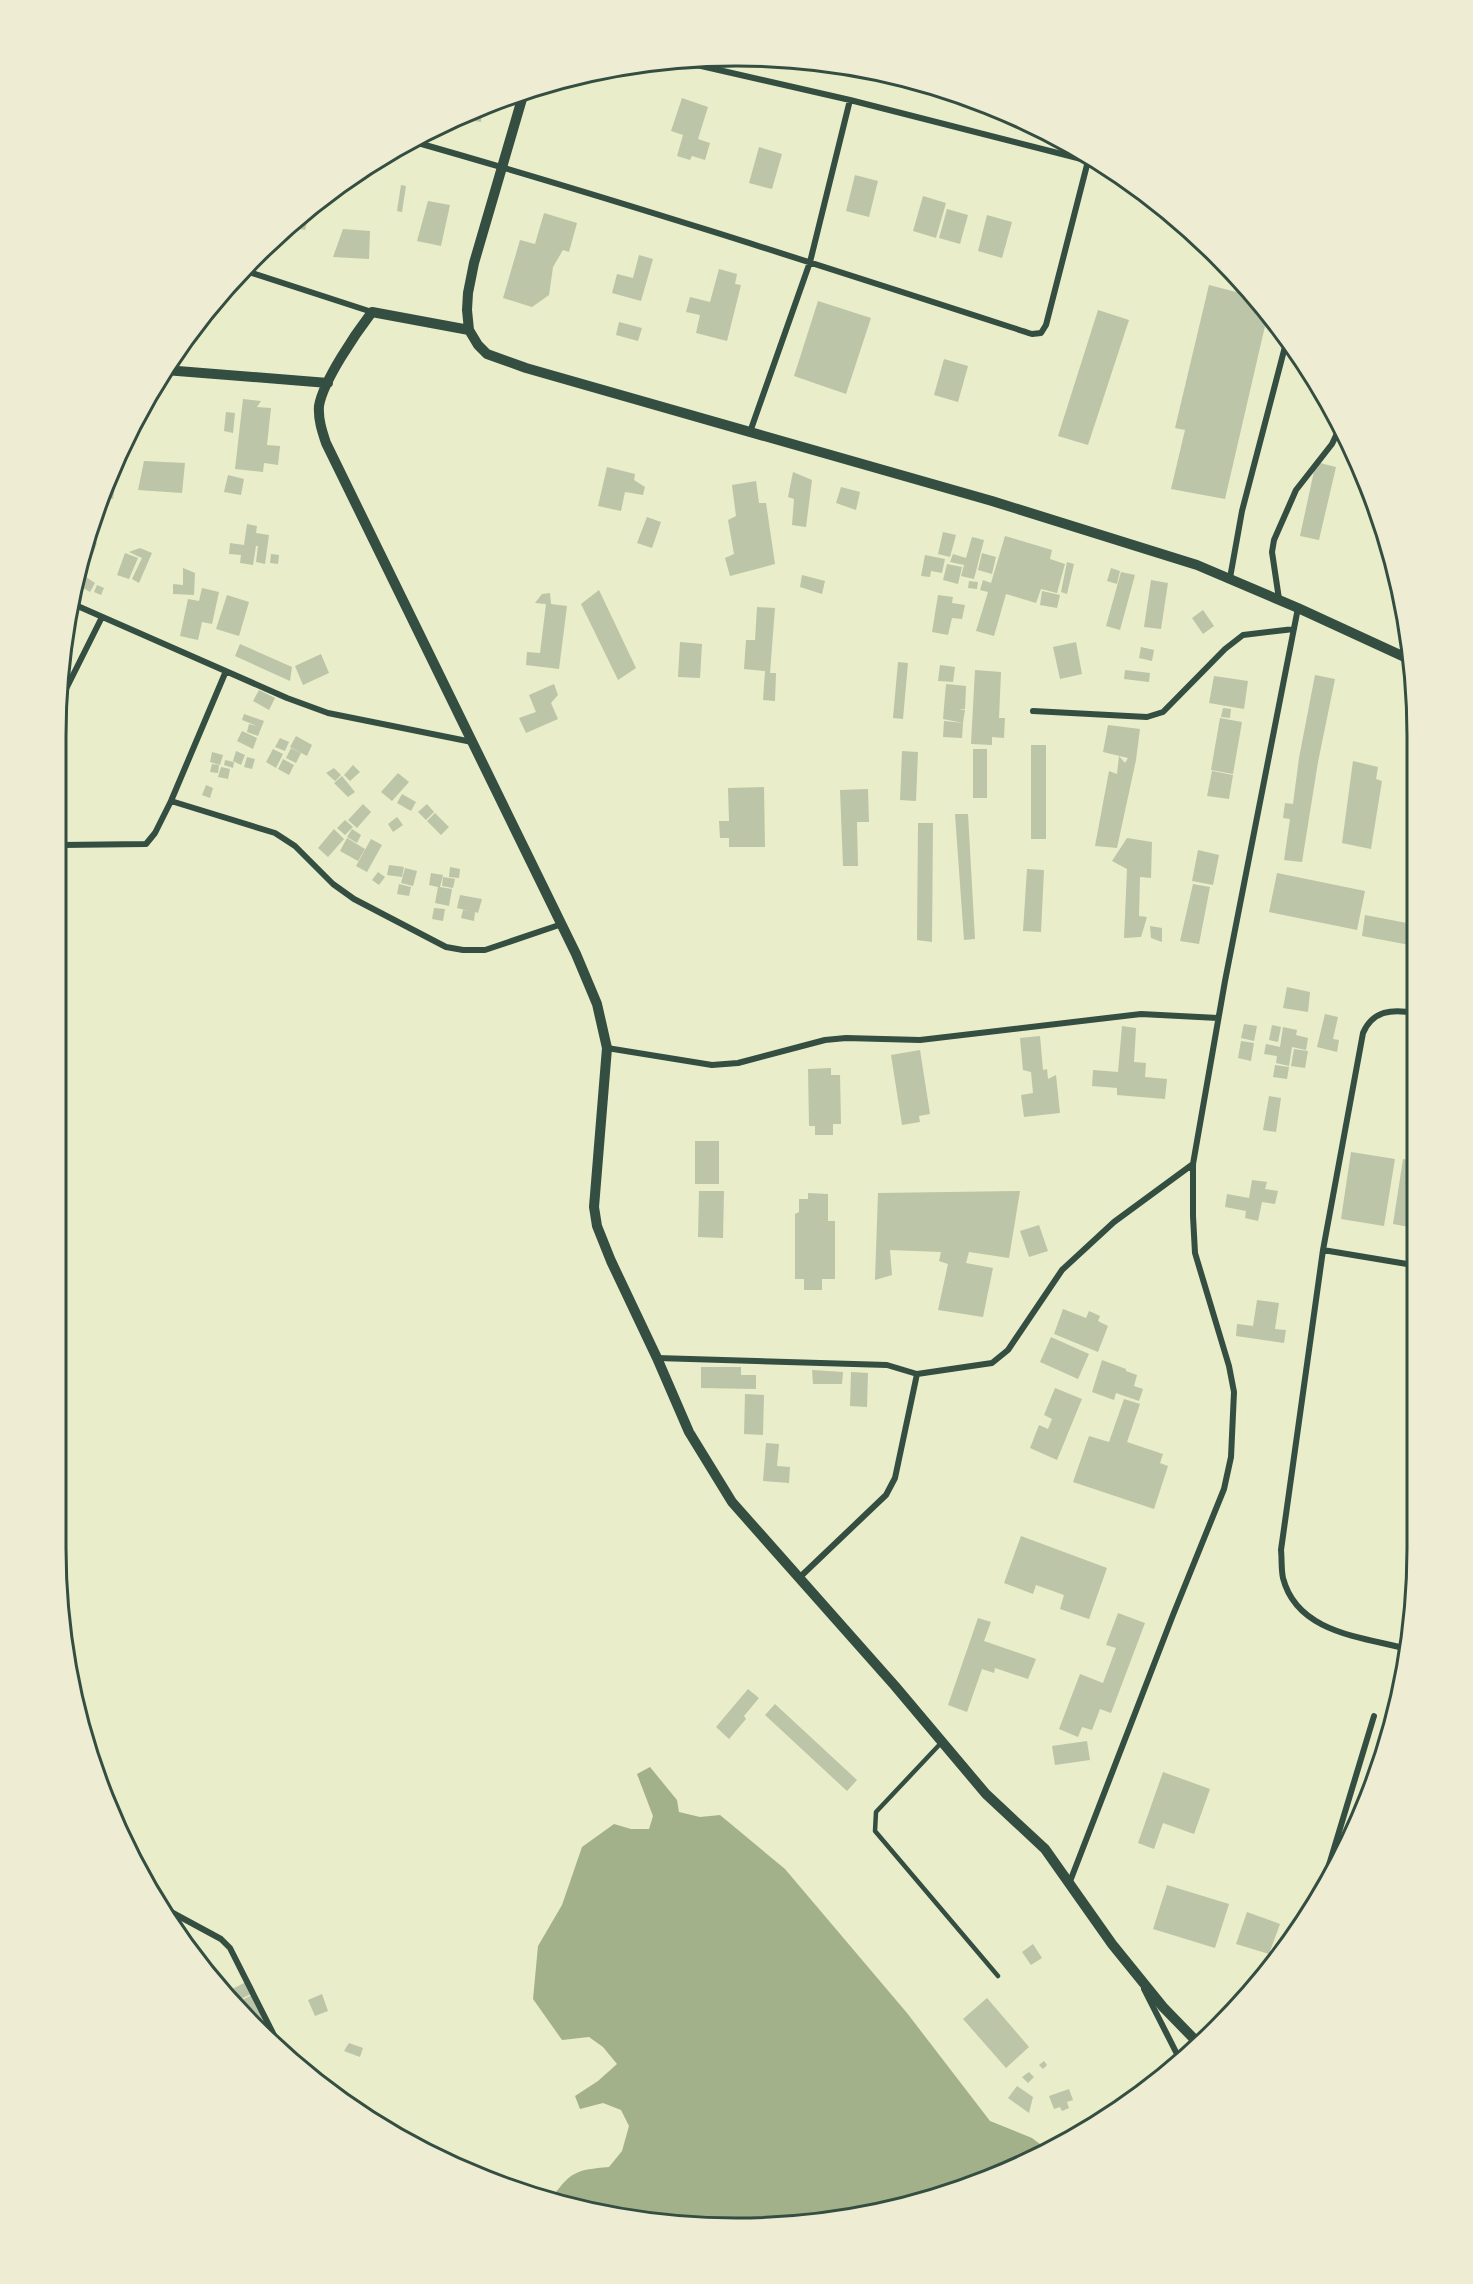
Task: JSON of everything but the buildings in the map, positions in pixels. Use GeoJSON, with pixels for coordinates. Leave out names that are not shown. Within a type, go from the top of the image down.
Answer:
{"type":"FeatureCollection","features":[{"type":"Feature","properties":{"kind":"street"},"geometry":{"type":"LineString","coordinates":[[705,67],[850,100],[1074,158]]}},
{"type":"Feature","properties":{"kind":"street"},"geometry":{"type":"LineString","coordinates":[[750,432],[810,262],[850,100]]}},
{"type":"Feature","properties":{"kind":"street"},"geometry":{"type":"LineString","coordinates":[[521,102],[468,293],[469,330],[487,354],[992,501],[1197,565],[1402,656]]}},
{"type":"Feature","properties":{"kind":"street"},"geometry":{"type":"LineString","coordinates":[[423,144],[810,262],[1032,334],[1041,333],[1046,325],[1087,165]]}},
{"type":"Feature","properties":{"kind":"street"},"geometry":{"type":"LineString","coordinates":[[252,273],[372,312],[469,330]]}},
{"type":"Feature","properties":{"kind":"street"},"geometry":{"type":"LineString","coordinates":[[372,312],[352,338],[328,383],[319,406],[320,424],[326,443],[562,924],[597,1004],[607,1048],[594,1207],[597,1226],[688,1432],[732,1502],[895,1686],[986,1794],[1045,1849],[1112,1944],[1163,2007],[1194,2038]]}},
{"type":"Feature","properties":{"kind":"street"},"geometry":{"type":"LineString","coordinates":[[1230,578],[1242,511],[1284,350]]}},
{"type":"Feature","properties":{"kind":"street"},"geometry":{"type":"LineString","coordinates":[[175,371],[328,383]]}},
{"type":"Feature","properties":{"kind":"street"},"geometry":{"type":"LineString","coordinates":[[1279,600],[1272,552],[1274,540],[1296,490],[1336,436]]}},
{"type":"Feature","properties":{"kind":"street"},"geometry":{"type":"LineString","coordinates":[[79,607],[287,698],[328,713],[473,742]]}},
{"type":"Feature","properties":{"kind":"street"},"geometry":{"type":"LineString","coordinates":[[1070,1884],[1224,1489],[1231,1457],[1234,1392],[1229,1366],[1196,1253],[1193,1164],[1218,1018],[1298,608]]}},
{"type":"Feature","properties":{"kind":"street"},"geometry":{"type":"LineString","coordinates":[[68,685],[102,617]]}},
{"type":"Feature","properties":{"kind":"street"},"geometry":{"type":"LineString","coordinates":[[1034,711],[1147,717],[1163,712],[1243,635],[1294,630]]}},
{"type":"Feature","properties":{"kind":"street"},"geometry":{"type":"LineString","coordinates":[[66,845],[146,844],[155,833],[171,801],[226,671]]}},
{"type":"Feature","properties":{"kind":"street"},"geometry":{"type":"LineString","coordinates":[[171,801],[275,833],[295,846],[333,884],[354,899],[446,947],[485,951],[562,924]]}},
{"type":"Feature","properties":{"kind":"street"},"geometry":{"type":"LineString","coordinates":[[1399,1647],[1327,1628],[1308,1618],[1293,1601],[1283,1578],[1281,1550],[1323,1250],[1363,1033],[1368,1021],[1381,1013],[1400,1010],[1407,1011]]}},
{"type":"Feature","properties":{"kind":"street"},"geometry":{"type":"LineString","coordinates":[[607,1048],[712,1065],[738,1063],[825,1040],[846,1038],[920,1040],[1141,1014],[1218,1018]]}},
{"type":"Feature","properties":{"kind":"street"},"geometry":{"type":"LineString","coordinates":[[657,1358],[887,1365],[917,1374],[992,1363],[1008,1350],[1062,1270],[1114,1222],[1193,1164]]}},
{"type":"Feature","properties":{"kind":"street"},"geometry":{"type":"LineString","coordinates":[[1323,1250],[1407,1264]]}},
{"type":"Feature","properties":{"kind":"street"},"geometry":{"type":"LineString","coordinates":[[799,1578],[886,1495],[895,1478],[917,1374]]}},
{"type":"Feature","properties":{"kind":"street"},"geometry":{"type":"LineString","coordinates":[[1332,1855],[1374,1716]]}},
{"type":"Feature","properties":{"kind":"street"},"geometry":{"type":"LineString","coordinates":[[176,1914],[221,1939],[230,1948],[272,2032]]}},
{"type":"Feature","properties":{"kind":"street"},"geometry":{"type":"LineString","coordinates":[[1135,1973],[1177,2054]]}},
{"type":"Feature","properties":{"kind":"lane"},"geometry":{"type":"LineString","coordinates":[[941,1743],[876,1812],[875,1831],[998,1976]]}},
{"type":"Feature","properties":{"kind":"shaded area"},"geometry":{"type":"Polygon","coordinates":[[[650,1767],[677,1800],[679,1812],[700,1817],[720,1815],[785,1869],[907,2013],[990,2121],[1032,2138],[1041,2145],[993,2167],[910,2195],[867,2205],[780,2217],[693,2217],[606,2205],[556,2193],[569,2177],[581,2171],[609,2167],[622,2151],[629,2126],[621,2110],[603,2103],[580,2109],[575,2096],[598,2081],[617,2064],[603,2047],[589,2037],[562,2040],[533,1999],[538,1946],[562,1905],[582,1847],[614,1824],[631,1829],[649,1829],[653,1816],[637,1774],[650,1767]]]}}]}
